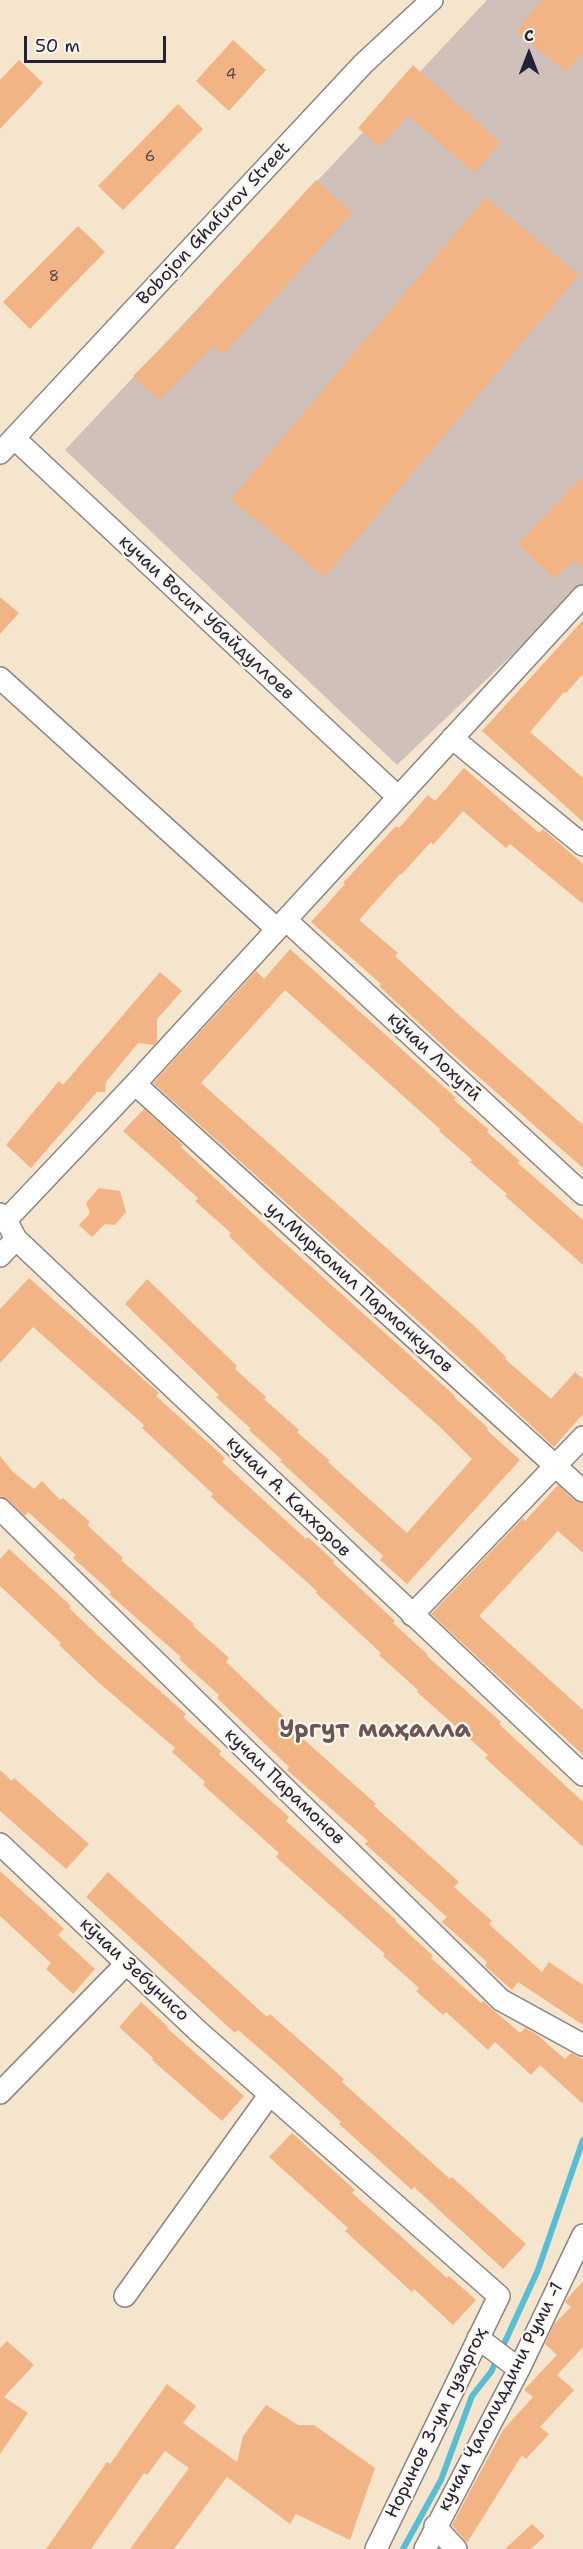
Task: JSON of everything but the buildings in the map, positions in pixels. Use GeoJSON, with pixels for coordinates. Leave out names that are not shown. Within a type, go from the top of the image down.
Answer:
{"type":"FeatureCollection","features":[{"type":"Feature","properties":{"kind":"street","name":"Bobojon Ghafurov Street"},"geometry":{"type":"LineString","coordinates":[[7,445],[363,64],[432,0]]}},
{"type":"Feature","properties":{"kind":"street","name":"кучаи Восит Убайдуллоев"},"geometry":{"type":"LineString","coordinates":[[7,445],[398,797]]}},
{"type":"Feature","properties":{"kind":"street"},"geometry":{"type":"LineString","coordinates":[[3,1217],[135,1084],[583,596]]}},
{"type":"Feature","properties":{"kind":"street","name":"кӯчаи Лохутӣ"},"geometry":{"type":"LineString","coordinates":[[0,678],[583,1194]]}},
{"type":"Feature","properties":{"kind":"street"},"geometry":{"type":"LineString","coordinates":[[452,738],[583,845]]}},
{"type":"Feature","properties":{"kind":"street","name":"ул.Миркомил Пармонкулов"},"geometry":{"type":"LineString","coordinates":[[135,1084],[583,1491]]}},
{"type":"Feature","properties":{"kind":"street","name":"кучаи А. Каххоров"},"geometry":{"type":"LineString","coordinates":[[3,1217],[16,1239],[583,1775]]}},
{"type":"Feature","properties":{"kind":"street"},"geometry":{"type":"LineString","coordinates":[[0,1256],[16,1239]]}},
{"type":"Feature","properties":{"kind":"street"},"geometry":{"type":"LineString","coordinates":[[412,1615],[583,1437]]}},
{"type":"Feature","properties":{"kind":"street","name":"кучаи Парамонов"},"geometry":{"type":"LineString","coordinates":[[0,1509],[501,2000],[583,2044]]}},
{"type":"Feature","properties":{"kind":"street","name":"кӯчаи Зебунисо"},"geometry":{"type":"LineString","coordinates":[[0,1844],[126,1964],[499,2296]]}},
{"type":"Feature","properties":{"kind":"street"},"geometry":{"type":"LineString","coordinates":[[0,2093],[126,1964]]}},
{"type":"Feature","properties":{"kind":"street"},"geometry":{"type":"LineString","coordinates":[[125,2296],[270,2094]]}},
{"type":"Feature","properties":{"kind":"street","name":"кучаи Ҷалолиддини Руми -1"},"geometry":{"type":"LineString","coordinates":[[425,2549],[519,2369],[583,2235]]}},
{"type":"Feature","properties":{"kind":"street","name":"Норинов 3-ум гузаргоҳ"},"geometry":{"type":"LineString","coordinates":[[376,2549],[499,2296]]}},
{"type":"Feature","properties":{"kind":"street"},"geometry":{"type":"LineString","coordinates":[[478,2338],[519,2369]]}},
{"type":"Feature","properties":{"kind":"street","name":"кучаи Ҷалолиддини Руми -1"},"geometry":{"type":"LineString","coordinates":[[435,2526],[456,2549]]}},
{"type":"Feature","properties":{"kind":"shaded area"},"geometry":{"type":"Polygon","coordinates":[[[487,0],[583,0],[583,587],[397,765],[65,450],[487,0]]]}},
{"type":"Feature","properties":{"kind":"waterway"},"geometry":{"type":"LineString","coordinates":[[403,2549],[441,2480],[472,2396],[491,2372],[538,2270],[583,2140]]}},
{"type":"Feature","properties":{"kind":"district","name":"Ургут маҳалла"},"geometry":{"type":"Point","coordinates":[375,1731]}}]}
